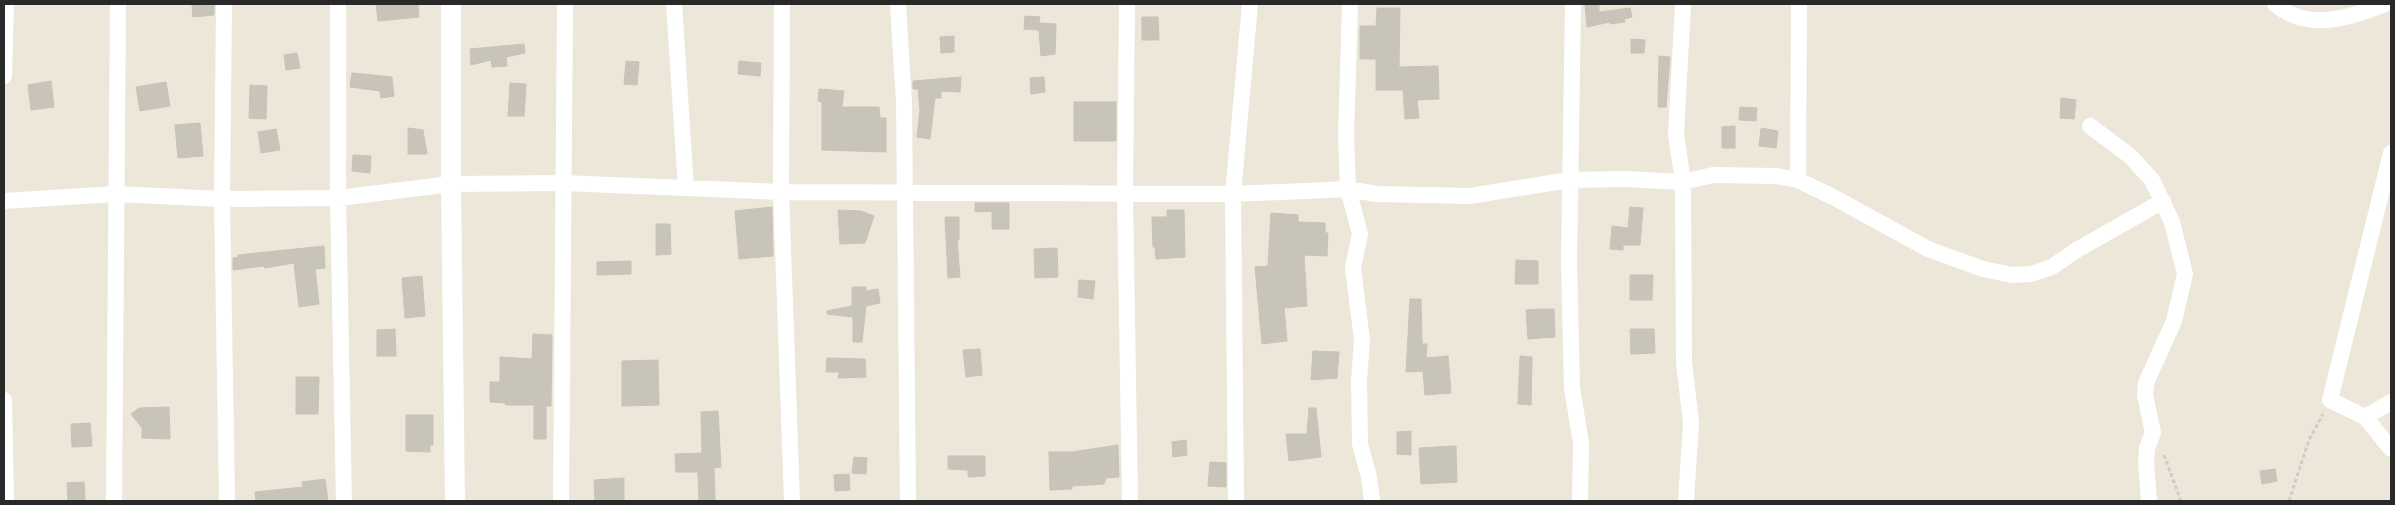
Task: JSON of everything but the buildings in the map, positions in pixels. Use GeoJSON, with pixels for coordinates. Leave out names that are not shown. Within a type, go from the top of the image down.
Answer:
{"type":"FeatureCollection","features":[{"type":"Feature","properties":{"kind":"street"},"geometry":{"type":"LineString","coordinates":[[4,76],[6,4]]}},
{"type":"Feature","properties":{"kind":"street"},"geometry":{"type":"LineString","coordinates":[[114,501],[118,4]]}},
{"type":"Feature","properties":{"kind":"street"},"geometry":{"type":"LineString","coordinates":[[224,4],[222,199],[227,501]]}},
{"type":"Feature","properties":{"kind":"street"},"geometry":{"type":"LineString","coordinates":[[338,4],[338,198],[344,501]]}},
{"type":"Feature","properties":{"kind":"street"},"geometry":{"type":"LineString","coordinates":[[451,4],[455,501]]}},
{"type":"Feature","properties":{"kind":"street"},"geometry":{"type":"LineString","coordinates":[[561,501],[566,4]]}},
{"type":"Feature","properties":{"kind":"street"},"geometry":{"type":"LineString","coordinates":[[674,4],[686,188]]}},
{"type":"Feature","properties":{"kind":"street"},"geometry":{"type":"LineString","coordinates":[[782,4],[781,192],[792,501]]}},
{"type":"Feature","properties":{"kind":"street"},"geometry":{"type":"LineString","coordinates":[[898,4],[904,102],[903,192],[908,501]]}},
{"type":"Feature","properties":{"kind":"street"},"geometry":{"type":"LineString","coordinates":[[1127,4],[1125,194],[1130,501]]}},
{"type":"Feature","properties":{"kind":"street"},"geometry":{"type":"LineString","coordinates":[[1236,501],[1233,194],[1250,4]]}},
{"type":"Feature","properties":{"kind":"street"},"geometry":{"type":"LineString","coordinates":[[1350,4],[1346,137],[1348,189],[1360,234],[1353,268],[1362,340],[1359,381],[1360,444],[1369,477],[1372,501]]}},
{"type":"Feature","properties":{"kind":"street"},"geometry":{"type":"LineString","coordinates":[[1573,4],[1569,180],[1572,388],[1580,443],[1580,501]]}},
{"type":"Feature","properties":{"kind":"street"},"geometry":{"type":"LineString","coordinates":[[1683,4],[1676,134],[1683,182],[1684,362],[1691,423],[1686,501]]}},
{"type":"Feature","properties":{"kind":"street"},"geometry":{"type":"LineString","coordinates":[[1798,180],[1799,4]]}},
{"type":"Feature","properties":{"kind":"street"},"geometry":{"type":"LineString","coordinates":[[2275,4],[2296,18],[2309,21],[2333,20],[2366,12],[2386,4]]}},
{"type":"Feature","properties":{"kind":"street"},"geometry":{"type":"LineString","coordinates":[[2090,126],[2130,156],[2152,180],[2172,222],[2185,274],[2174,321],[2146,383],[2145,394],[2153,433],[2146,462],[2149,501]]}},
{"type":"Feature","properties":{"kind":"street"},"geometry":{"type":"LineString","coordinates":[[2391,153],[2330,400],[2365,417],[2391,449]]}},
{"type":"Feature","properties":{"kind":"street"},"geometry":{"type":"LineString","coordinates":[[4,201],[115,194],[222,199],[338,198],[451,184],[563,182],[781,192],[1233,194],[1348,189],[1377,194],[1470,196],[1569,180],[1625,179],[1683,182],[1713,175],[1776,176],[1798,180],[1854,208],[1928,249],[1984,269],[2012,275],[2031,274],[2052,267],[2075,251],[2163,201]]}},
{"type":"Feature","properties":{"kind":"street"},"geometry":{"type":"LineString","coordinates":[[4,400],[6,501]]}},
{"type":"Feature","properties":{"kind":"street"},"geometry":{"type":"LineString","coordinates":[[2365,417],[2391,402]]}},
{"type":"Feature","properties":{"kind":"path"},"geometry":{"type":"LineString","coordinates":[[2289,501],[2309,440],[2330,400]]}},
{"type":"Feature","properties":{"kind":"path"},"geometry":{"type":"LineString","coordinates":[[2153,433],[2161,448],[2181,501]]}}]}
